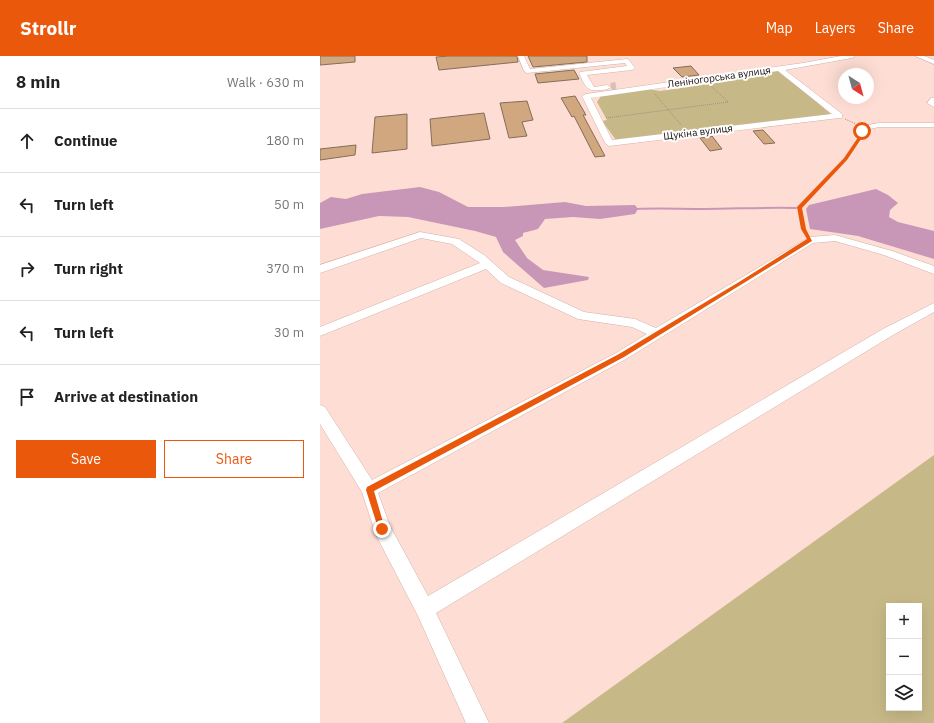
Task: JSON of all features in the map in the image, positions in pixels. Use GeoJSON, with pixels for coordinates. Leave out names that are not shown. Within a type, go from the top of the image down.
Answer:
{"type":"FeatureCollection","features":[{"type":"Feature","properties":{"kind":"street"},"geometry":{"type":"LineString","coordinates":[[521,56],[527,71],[627,62],[632,68],[582,73],[592,89],[614,86],[650,85],[664,88],[718,81],[719,77]]}},
{"type":"Feature","properties":{"kind":"street","name":"Леніногорська вулиця"},"geometry":{"type":"LineString","coordinates":[[650,85],[660,82],[669,84],[719,77],[852,56]]}},
{"type":"Feature","properties":{"kind":"street"},"geometry":{"type":"LineString","coordinates":[[918,56],[934,62]]}},
{"type":"Feature","properties":{"kind":"street"},"geometry":{"type":"LineString","coordinates":[[779,68],[839,116]]}},
{"type":"Feature","properties":{"kind":"street","name":"Щукіна вулиця"},"geometry":{"type":"LineString","coordinates":[[650,85],[586,96],[609,142],[839,116]]}},
{"type":"Feature","properties":{"kind":"street"},"geometry":{"type":"LineString","coordinates":[[934,100],[931,103],[934,105]]}},
{"type":"Feature","properties":{"kind":"street"},"geometry":{"type":"LineString","coordinates":[[861,128],[879,125],[934,125]]}},
{"type":"Feature","properties":{"kind":"street"},"geometry":{"type":"LineString","coordinates":[[320,269],[420,235],[455,241],[480,257],[505,280],[582,316],[635,323],[657,334]]}},
{"type":"Feature","properties":{"kind":"street"},"geometry":{"type":"LineString","coordinates":[[369,490],[621,356],[810,240],[835,238],[888,252],[934,270]]}},
{"type":"Feature","properties":{"kind":"street"},"geometry":{"type":"LineString","coordinates":[[320,332],[487,264]]}},
{"type":"Feature","properties":{"kind":"street"},"geometry":{"type":"LineString","coordinates":[[425,608],[882,336],[934,307]]}},
{"type":"Feature","properties":{"kind":"street"},"geometry":{"type":"LineString","coordinates":[[320,412],[369,490],[382,529],[425,608],[470,709],[478,723]]}},
{"type":"Feature","properties":{"kind":"path"},"geometry":{"type":"LineString","coordinates":[[598,119],[728,102],[707,82]]}},
{"type":"Feature","properties":{"kind":"path"},"geometry":{"type":"LineString","coordinates":[[650,85],[668,110],[688,133]]}},
{"type":"Feature","properties":{"kind":"path"},"geometry":{"type":"LineString","coordinates":[[810,240],[804,229],[800,207],[846,159],[863,133],[858,125],[839,116]]}},
{"type":"Feature","properties":{"kind":"shaded area"},"geometry":{"type":"Polygon","coordinates":[[[779,70],[832,115],[616,140],[602,121],[607,120],[597,102],[601,96],[648,89],[660,91],[724,82],[724,78],[779,70]]]}},
{"type":"Feature","properties":{"kind":"shaded area"},"geometry":{"type":"Polygon","coordinates":[[[420,187],[439,192],[468,207],[504,207],[565,202],[586,206],[635,205],[638,209],[635,214],[600,219],[573,217],[545,219],[538,229],[523,233],[523,236],[515,240],[527,258],[543,270],[589,277],[588,280],[544,288],[503,252],[496,237],[475,231],[408,217],[379,216],[320,229],[320,203],[331,197],[346,199],[362,194],[420,187]]]}},
{"type":"Feature","properties":{"kind":"shaded area"},"geometry":{"type":"Polygon","coordinates":[[[876,189],[888,195],[898,203],[890,210],[889,217],[898,222],[934,231],[934,259],[858,236],[810,229],[806,209],[809,205],[876,189]]]}},
{"type":"Feature","properties":{"kind":"shaded area"},"geometry":{"type":"Polygon","coordinates":[[[934,455],[934,723],[562,723],[934,455]]]}},
{"type":"Feature","properties":{"kind":"building"},"geometry":{"type":"Polygon","coordinates":[[[320,56],[355,56],[355,62],[320,65],[320,56]]]}},
{"type":"Feature","properties":{"kind":"building"},"geometry":{"type":"Polygon","coordinates":[[[517,56],[518,62],[439,70],[436,57],[517,56]]]}},
{"type":"Feature","properties":{"kind":"building"},"geometry":{"type":"Polygon","coordinates":[[[528,56],[587,56],[587,62],[533,67],[528,56]]]}},
{"type":"Feature","properties":{"kind":"building"},"geometry":{"type":"Polygon","coordinates":[[[691,66],[699,75],[682,77],[673,68],[691,66]]]}},
{"type":"Feature","properties":{"kind":"building"},"geometry":{"type":"Polygon","coordinates":[[[574,70],[579,79],[538,83],[535,74],[574,70]]]}},
{"type":"Feature","properties":{"kind":"building"},"geometry":{"type":"Polygon","coordinates":[[[575,96],[586,115],[583,115],[605,156],[595,157],[574,116],[572,117],[561,98],[575,96]]]}},
{"type":"Feature","properties":{"kind":"building"},"geometry":{"type":"Polygon","coordinates":[[[527,101],[533,120],[522,122],[527,136],[509,138],[500,103],[527,101]]]}},
{"type":"Feature","properties":{"kind":"building"},"geometry":{"type":"Polygon","coordinates":[[[484,113],[490,139],[432,146],[430,119],[484,113]]]}},
{"type":"Feature","properties":{"kind":"building"},"geometry":{"type":"Polygon","coordinates":[[[407,114],[407,149],[372,153],[375,117],[407,114]]]}},
{"type":"Feature","properties":{"kind":"building"},"geometry":{"type":"Polygon","coordinates":[[[763,130],[775,143],[764,144],[753,131],[763,130]]]}},
{"type":"Feature","properties":{"kind":"building"},"geometry":{"type":"Polygon","coordinates":[[[712,136],[722,149],[710,151],[700,138],[712,136]]]}},
{"type":"Feature","properties":{"kind":"building"},"geometry":{"type":"Polygon","coordinates":[[[356,145],[355,155],[320,160],[320,149],[356,145]]]}},
{"type":"Feature","properties":{"kind":"waterway"},"geometry":{"type":"LineString","coordinates":[[636,209],[796,208]]}},
{"type":"Feature","properties":{"kind":"tunnel"},"geometry":{"type":"LineString","coordinates":[[611,87],[616,86]]}},
{"type":"Feature","properties":{"kind":"route"},"geometry":{"type":"LineString","coordinates":[[382,529],[369,490],[621,356],[741,284],[798,246],[810,240],[804,229],[800,207],[802,203],[846,159],[863,133],[862,131]]}}]}
